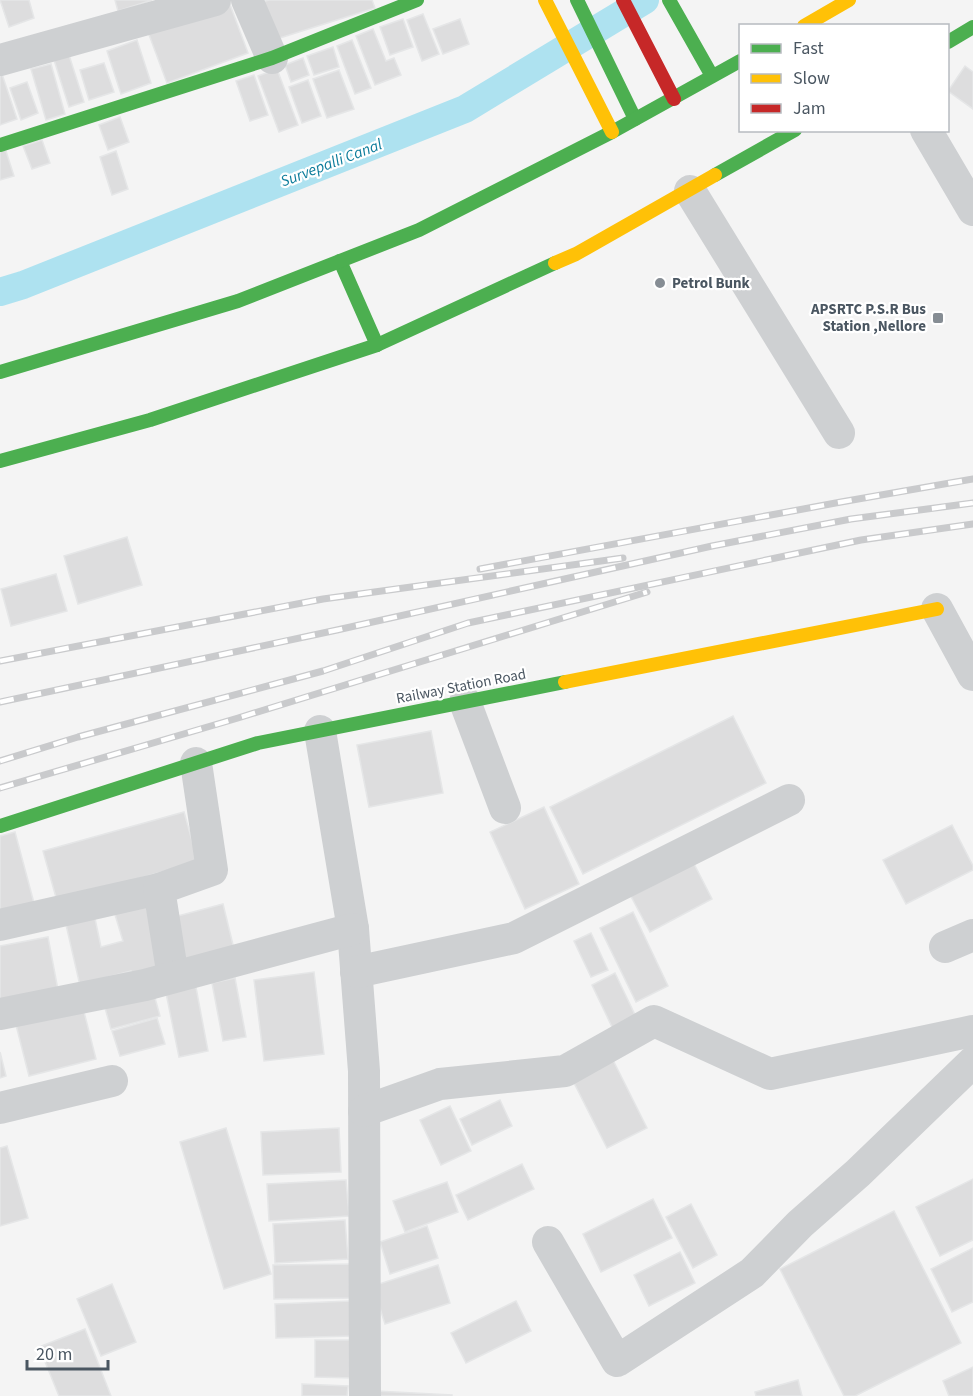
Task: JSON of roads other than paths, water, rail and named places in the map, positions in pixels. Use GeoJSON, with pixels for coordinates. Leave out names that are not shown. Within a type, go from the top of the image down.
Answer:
{"type":"FeatureCollection","features":[{"type":"Feature","properties":{"kind":"main road"},"geometry":{"type":"LineString","coordinates":[[0,145],[272,58],[417,0]]}},
{"type":"Feature","properties":{"kind":"main road"},"geometry":{"type":"LineString","coordinates":[[545,0],[612,132]]}},
{"type":"Feature","properties":{"kind":"main road"},"geometry":{"type":"LineString","coordinates":[[577,0],[635,119]]}},
{"type":"Feature","properties":{"kind":"main road"},"geometry":{"type":"LineString","coordinates":[[623,0],[674,99]]}},
{"type":"Feature","properties":{"kind":"main road"},"geometry":{"type":"LineString","coordinates":[[669,0],[712,76]]}},
{"type":"Feature","properties":{"kind":"main road"},"geometry":{"type":"LineString","coordinates":[[807,24],[849,0]]}},
{"type":"Feature","properties":{"kind":"main road"},"geometry":{"type":"LineString","coordinates":[[949,41],[973,27]]}},
{"type":"Feature","properties":{"kind":"main road"},"geometry":{"type":"LineString","coordinates":[[0,372],[238,301],[419,230],[612,132],[739,62]]}},
{"type":"Feature","properties":{"kind":"main road"},"geometry":{"type":"LineString","coordinates":[[0,461],[150,420],[377,345],[576,254],[792,132]]}},
{"type":"Feature","properties":{"kind":"main road"},"geometry":{"type":"LineString","coordinates":[[340,261],[377,345]]}},
{"type":"Feature","properties":{"kind":"main road","name":"Railway Station Road"},"geometry":{"type":"LineString","coordinates":[[0,826],[258,743],[937,609]]}},
{"type":"Feature","properties":{"kind":"street"},"geometry":{"type":"LineString","coordinates":[[0,60],[215,0]]}},
{"type":"Feature","properties":{"kind":"street"},"geometry":{"type":"LineString","coordinates":[[247,0],[272,58]]}},
{"type":"Feature","properties":{"kind":"street"},"geometry":{"type":"LineString","coordinates":[[927,132],[973,210]]}},
{"type":"Feature","properties":{"kind":"street"},"geometry":{"type":"LineString","coordinates":[[690,191],[839,433]]}},
{"type":"Feature","properties":{"kind":"street"},"geometry":{"type":"LineString","coordinates":[[937,609],[973,675]]}},
{"type":"Feature","properties":{"kind":"street"},"geometry":{"type":"LineString","coordinates":[[465,702],[505,808]]}},
{"type":"Feature","properties":{"kind":"street"},"geometry":{"type":"LineString","coordinates":[[320,731],[353,929],[364,1071],[365,1396]]}},
{"type":"Feature","properties":{"kind":"street"},"geometry":{"type":"LineString","coordinates":[[0,925],[159,889],[212,870],[196,763]]}},
{"type":"Feature","properties":{"kind":"street"},"geometry":{"type":"LineString","coordinates":[[356,972],[514,938],[789,800]]}},
{"type":"Feature","properties":{"kind":"street"},"geometry":{"type":"LineString","coordinates":[[159,889],[173,977]]}},
{"type":"Feature","properties":{"kind":"street"},"geometry":{"type":"LineString","coordinates":[[0,1014],[173,977],[353,929]]}},
{"type":"Feature","properties":{"kind":"street"},"geometry":{"type":"LineString","coordinates":[[945,947],[973,935]]}},
{"type":"Feature","properties":{"kind":"street"},"geometry":{"type":"LineString","coordinates":[[364,1111],[440,1084],[565,1071],[654,1021],[770,1074],[973,1031]]}},
{"type":"Feature","properties":{"kind":"street"},"geometry":{"type":"LineString","coordinates":[[548,1242],[617,1361],[752,1273],[800,1224],[858,1173],[973,1062]]}},
{"type":"Feature","properties":{"kind":"street"},"geometry":{"type":"LineString","coordinates":[[0,1108],[112,1081]]}},
{"type":"Feature","properties":{"kind":"waterway","name":"Survepalli Canal"},"geometry":{"type":"LineString","coordinates":[[0,292],[23,285],[465,109],[645,0]]}},
{"type":"Feature","properties":{"kind":"railway"},"geometry":{"type":"LineString","coordinates":[[480,569],[973,479]]}},
{"type":"Feature","properties":{"kind":"railway"},"geometry":{"type":"LineString","coordinates":[[0,702],[712,546],[851,519],[973,503]]}},
{"type":"Feature","properties":{"kind":"railway"},"geometry":{"type":"LineString","coordinates":[[0,761],[78,737],[323,671],[468,623],[861,540],[973,524]]}},
{"type":"Feature","properties":{"kind":"railway"},"geometry":{"type":"LineString","coordinates":[[0,661],[323,599],[623,558]]}},
{"type":"Feature","properties":{"kind":"railway"},"geometry":{"type":"LineString","coordinates":[[0,788],[238,718],[647,592]]}},
{"type":"Feature","properties":{"kind":"place","name":"Petrol Bunk"},"geometry":{"type":"Point","coordinates":[660,283]}},
{"type":"Feature","properties":{"kind":"place","name":"APSRTC P.S.R Bus Station ,Nellore"},"geometry":{"type":"Point","coordinates":[938,318]}}]}
